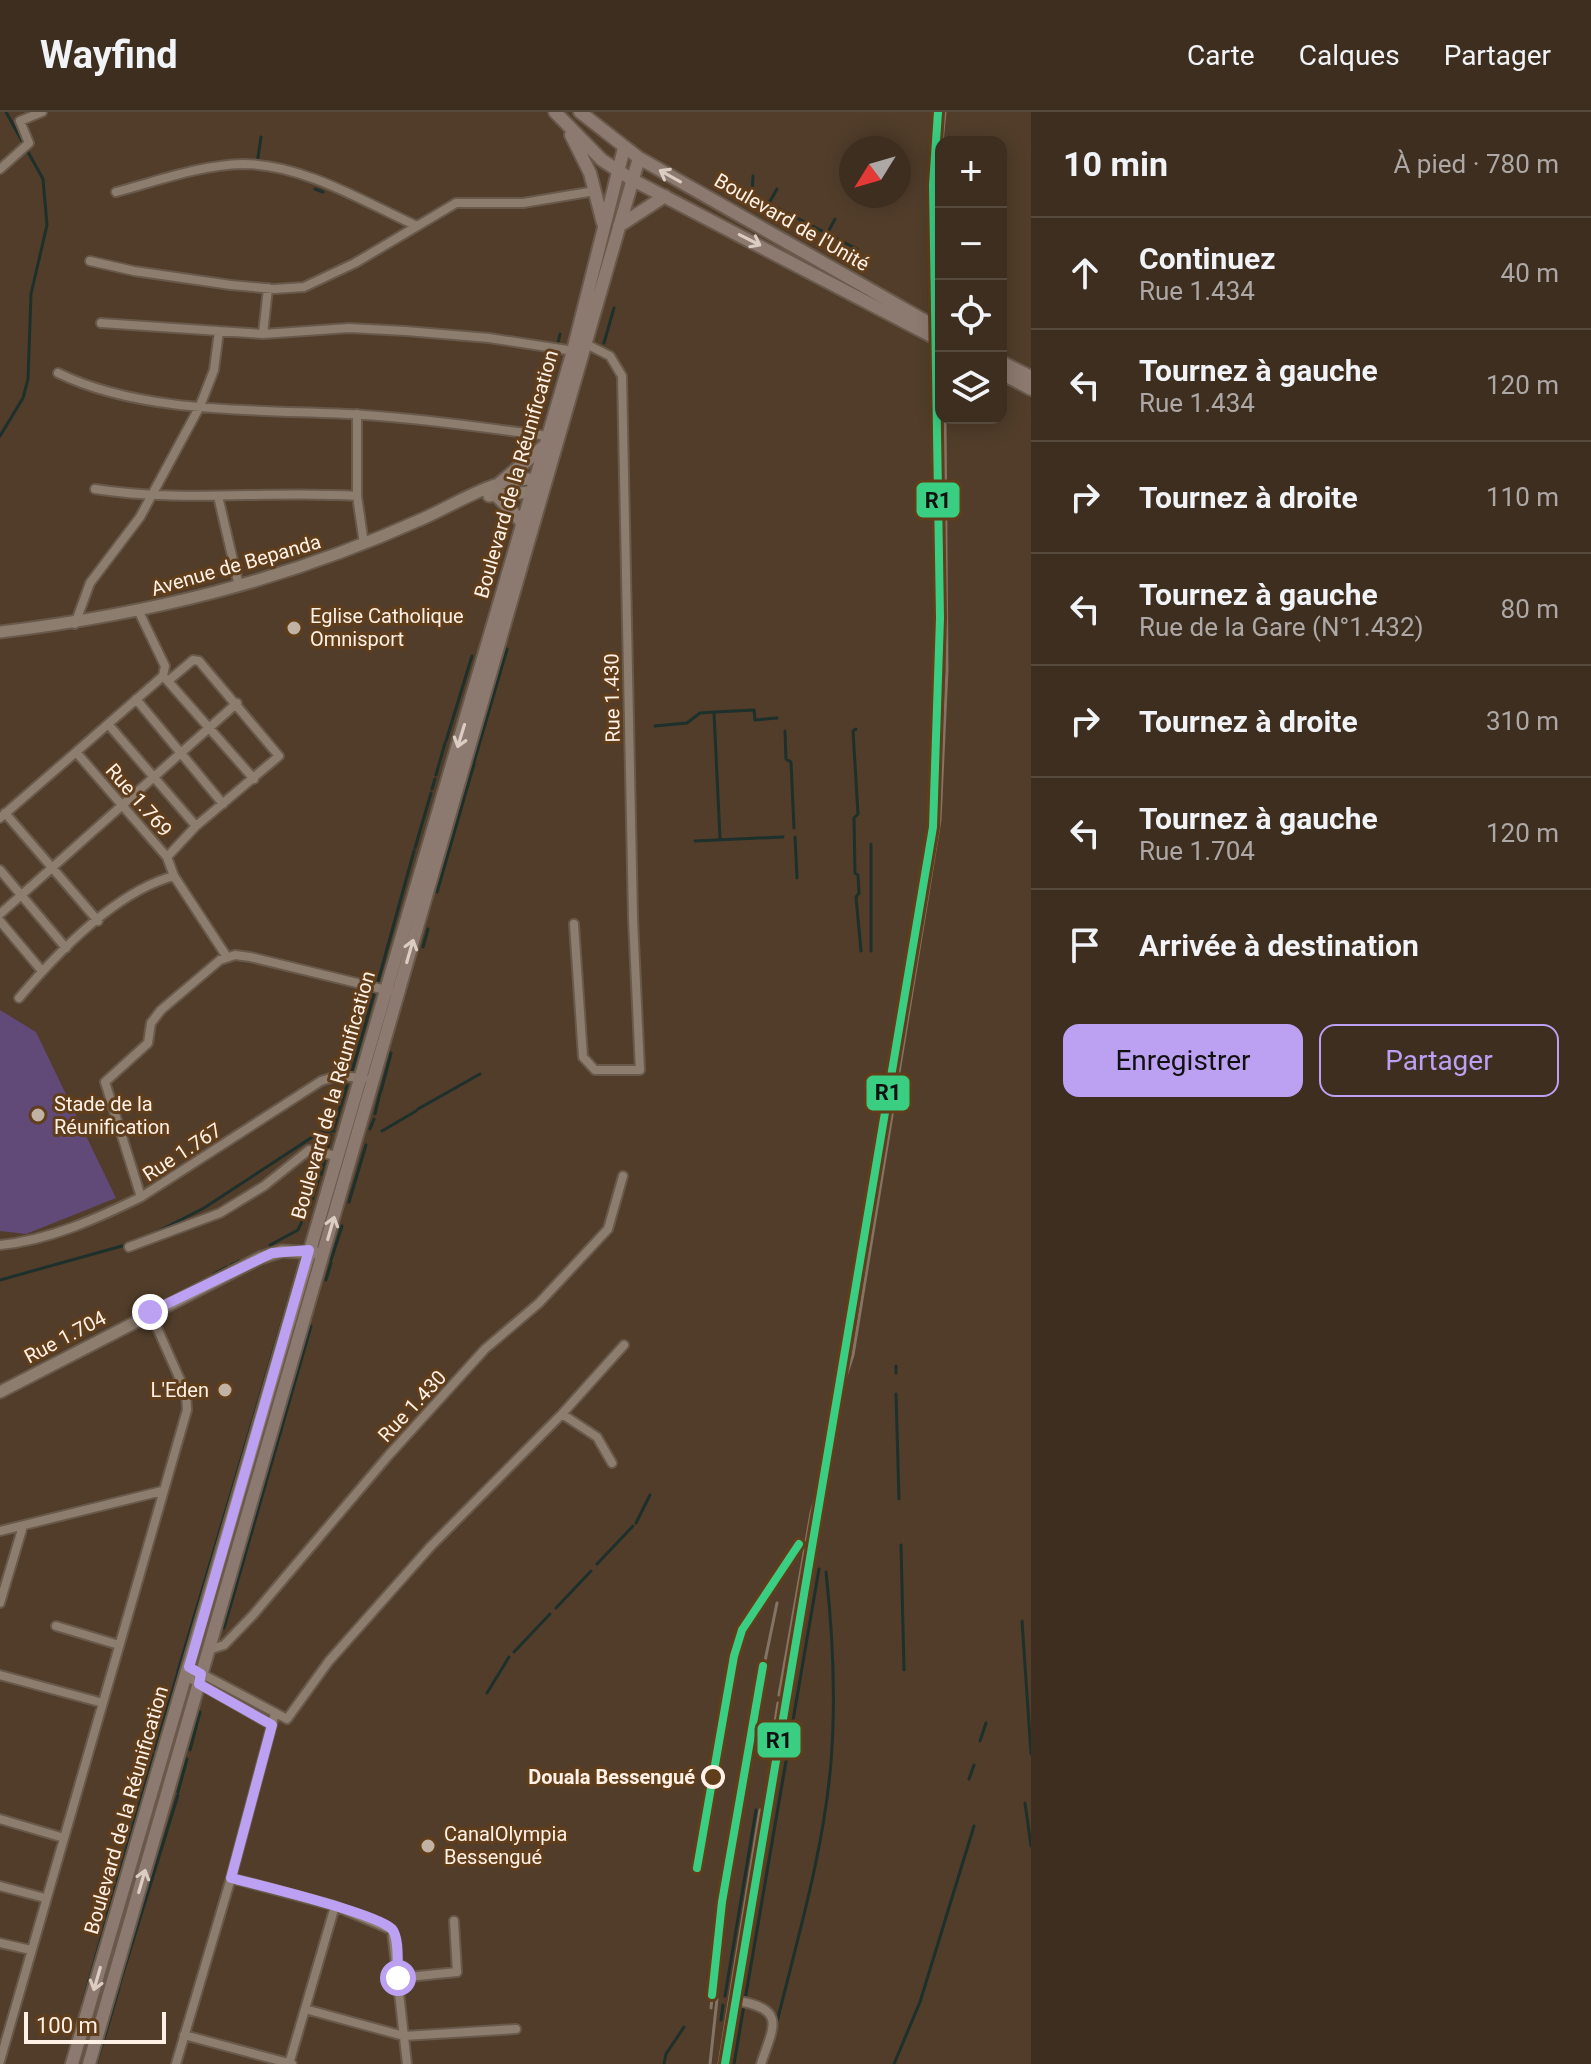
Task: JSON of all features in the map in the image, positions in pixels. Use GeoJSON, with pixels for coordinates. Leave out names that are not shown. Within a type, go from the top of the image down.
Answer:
{"type":"FeatureCollection","features":[{"type":"Feature","properties":{"kind":"main road","name":"Boulevard de l'Unité"},"geometry":{"type":"LineString","coordinates":[[580,112],[639,158],[935,337]]}},
{"type":"Feature","properties":{"kind":"main road","name":"Boulevard de l'Unité"},"geometry":{"type":"LineString","coordinates":[[559,116],[617,171],[631,179],[906,317],[935,328]]}},
{"type":"Feature","properties":{"kind":"main road"},"geometry":{"type":"LineString","coordinates":[[559,116],[595,191],[605,230]]}},
{"type":"Feature","properties":{"kind":"main road","name":"Boulevard de la Réunification"},"geometry":{"type":"LineString","coordinates":[[72,2064],[384,989],[523,523],[540,485],[546,440],[580,350],[624,148]]}},
{"type":"Feature","properties":{"kind":"main road"},"geometry":{"type":"LineString","coordinates":[[89,2064],[398,993],[540,485],[639,158]]}},
{"type":"Feature","properties":{"kind":"main road"},"geometry":{"type":"LineString","coordinates":[[619,226],[665,196]]}},
{"type":"Feature","properties":{"kind":"main road"},"geometry":{"type":"LineString","coordinates":[[1007,365],[1031,377]]}},
{"type":"Feature","properties":{"kind":"main road"},"geometry":{"type":"LineString","coordinates":[[1007,376],[1031,389]]}},
{"type":"Feature","properties":{"kind":"main road"},"geometry":{"type":"LineString","coordinates":[[523,523],[499,489],[546,440]]}},
{"type":"Feature","properties":{"kind":"main road","name":"Avenue de Bepanda"},"geometry":{"type":"LineString","coordinates":[[0,632],[75,624],[139,612],[239,586],[364,544],[473,496],[499,489],[517,478],[540,485]]}},
{"type":"Feature","properties":{"kind":"main road","name":"Rue 1.704"},"geometry":{"type":"LineString","coordinates":[[0,1392],[150,1312],[272,1253],[309,1250],[323,1255]]}},
{"type":"Feature","properties":{"kind":"street"},"geometry":{"type":"LineString","coordinates":[[0,169],[29,143],[14,112]]}},
{"type":"Feature","properties":{"kind":"street"},"geometry":{"type":"LineString","coordinates":[[20,121],[42,112]]}},
{"type":"Feature","properties":{"kind":"street"},"geometry":{"type":"LineString","coordinates":[[116,192],[202,168],[258,165],[293,173],[417,226]]}},
{"type":"Feature","properties":{"kind":"street"},"geometry":{"type":"LineString","coordinates":[[90,261],[134,271],[289,289],[315,283],[448,206],[464,201],[523,203],[595,191]]}},
{"type":"Feature","properties":{"kind":"street"},"geometry":{"type":"LineString","coordinates":[[263,334],[268,288]]}},
{"type":"Feature","properties":{"kind":"street"},"geometry":{"type":"LineString","coordinates":[[101,323],[263,334],[349,328],[489,338],[580,350]]}},
{"type":"Feature","properties":{"kind":"street"},"geometry":{"type":"LineString","coordinates":[[75,624],[90,583],[134,526],[200,406],[214,370],[219,331]]}},
{"type":"Feature","properties":{"kind":"street","name":"Rue 1.430"},"geometry":{"type":"LineString","coordinates":[[574,924],[583,1057],[595,1070],[640,1070],[633,919],[622,376],[610,356],[580,350]]}},
{"type":"Feature","properties":{"kind":"street"},"geometry":{"type":"LineString","coordinates":[[58,373],[113,394],[200,406],[460,423],[546,440]]}},
{"type":"Feature","properties":{"kind":"street"},"geometry":{"type":"LineString","coordinates":[[357,414],[357,496],[364,544]]}},
{"type":"Feature","properties":{"kind":"street"},"geometry":{"type":"LineString","coordinates":[[95,489],[149,497],[255,493],[357,496]]}},
{"type":"Feature","properties":{"kind":"street"},"geometry":{"type":"LineString","coordinates":[[218,496],[239,586]]}},
{"type":"Feature","properties":{"kind":"street"},"geometry":{"type":"LineString","coordinates":[[139,612],[165,666],[165,678],[254,779]]}},
{"type":"Feature","properties":{"kind":"street"},"geometry":{"type":"LineString","coordinates":[[98,921],[3,815],[136,699],[196,659],[237,703],[279,756],[196,826],[167,857]]}},
{"type":"Feature","properties":{"kind":"street"},"geometry":{"type":"LineString","coordinates":[[136,699],[223,804]]}},
{"type":"Feature","properties":{"kind":"street"},"geometry":{"type":"LineString","coordinates":[[0,914],[237,703]]}},
{"type":"Feature","properties":{"kind":"street"},"geometry":{"type":"LineString","coordinates":[[108,724],[196,826]]}},
{"type":"Feature","properties":{"kind":"street","name":"Rue 1.769"},"geometry":{"type":"LineString","coordinates":[[76,752],[167,857],[174,876],[227,957]]}},
{"type":"Feature","properties":{"kind":"street"},"geometry":{"type":"LineString","coordinates":[[0,870],[66,948]]}},
{"type":"Feature","properties":{"kind":"street"},"geometry":{"type":"LineString","coordinates":[[19,998],[42,971],[98,921],[141,888],[174,876]]}},
{"type":"Feature","properties":{"kind":"street"},"geometry":{"type":"LineString","coordinates":[[0,921],[42,971]]}},
{"type":"Feature","properties":{"kind":"street"},"geometry":{"type":"LineString","coordinates":[[141,1197],[105,1082],[148,1043],[151,1023],[161,1010],[227,957],[250,957],[398,993]]}},
{"type":"Feature","properties":{"kind":"street","name":"Rue 1.767"},"geometry":{"type":"LineString","coordinates":[[0,1245],[19,1243],[80,1225],[141,1197],[321,1081],[337,1076],[373,1080]]}},
{"type":"Feature","properties":{"kind":"street"},"geometry":{"type":"LineString","coordinates":[[129,1247],[197,1225],[220,1213],[264,1186],[309,1150],[336,1156]]}},
{"type":"Feature","properties":{"kind":"street","name":"Rue 1.430"},"geometry":{"type":"LineString","coordinates":[[208,1650],[221,1647],[234,1635],[485,1349],[539,1303],[608,1229],[623,1176]]}},
{"type":"Feature","properties":{"kind":"street"},"geometry":{"type":"LineString","coordinates":[[0,2061],[4,2030],[64,1838],[188,1402],[150,1312]]}},
{"type":"Feature","properties":{"kind":"street"},"geometry":{"type":"LineString","coordinates":[[200,1679],[287,1719],[329,1661],[431,1546],[562,1414],[624,1345]]}},
{"type":"Feature","properties":{"kind":"street"},"geometry":{"type":"LineString","coordinates":[[562,1414],[597,1437],[612,1463]]}},
{"type":"Feature","properties":{"kind":"street"},"geometry":{"type":"LineString","coordinates":[[0,1531],[162,1491]]}},
{"type":"Feature","properties":{"kind":"street"},"geometry":{"type":"LineString","coordinates":[[0,1603],[23,1526]]}},
{"type":"Feature","properties":{"kind":"street"},"geometry":{"type":"LineString","coordinates":[[56,1626],[119,1645]]}},
{"type":"Feature","properties":{"kind":"street"},"geometry":{"type":"LineString","coordinates":[[187,1671],[272,1725]]}},
{"type":"Feature","properties":{"kind":"street"},"geometry":{"type":"LineString","coordinates":[[0,1675],[103,1703]]}},
{"type":"Feature","properties":{"kind":"street"},"geometry":{"type":"LineString","coordinates":[[176,2064],[231,1878],[275,1713]]}},
{"type":"Feature","properties":{"kind":"street"},"geometry":{"type":"LineString","coordinates":[[0,1819],[64,1838]]}},
{"type":"Feature","properties":{"kind":"street"},"geometry":{"type":"LineString","coordinates":[[231,1878],[335,1906],[392,1930],[407,2064]]}},
{"type":"Feature","properties":{"kind":"street"},"geometry":{"type":"LineString","coordinates":[[0,1886],[45,1898]]}},
{"type":"Feature","properties":{"kind":"street"},"geometry":{"type":"LineString","coordinates":[[184,2035],[290,2064],[335,1906]]}},
{"type":"Feature","properties":{"kind":"street"},"geometry":{"type":"LineString","coordinates":[[398,1978],[457,1972],[454,1921]]}},
{"type":"Feature","properties":{"kind":"street"},"geometry":{"type":"LineString","coordinates":[[0,1943],[31,1950]]}},
{"type":"Feature","properties":{"kind":"street"},"geometry":{"type":"LineString","coordinates":[[739,2001],[762,2005],[774,2019],[761,2064]]}},
{"type":"Feature","properties":{"kind":"street"},"geometry":{"type":"LineString","coordinates":[[305,2009],[404,2036],[516,2029]]}},
{"type":"Feature","properties":{"kind":"shaded area","name":"Stade de la Réunification"},"geometry":{"type":"Polygon","coordinates":[[[0,1010],[36,1032],[116,1198],[26,1234],[0,1231],[0,1010]]]}},
{"type":"Feature","properties":{"kind":"waterway"},"geometry":{"type":"LineString","coordinates":[[0,436],[23,398],[28,379],[31,294],[47,225],[43,179],[6,112]]}},
{"type":"Feature","properties":{"kind":"waterway"},"geometry":{"type":"LineString","coordinates":[[257,164],[261,137]]}},
{"type":"Feature","properties":{"kind":"waterway"},"geometry":{"type":"LineString","coordinates":[[753,176],[752,195],[857,249]]}},
{"type":"Feature","properties":{"kind":"waterway"},"geometry":{"type":"LineString","coordinates":[[315,189],[323,192]]}},
{"type":"Feature","properties":{"kind":"waterway"},"geometry":{"type":"LineString","coordinates":[[769,203],[777,189]]}},
{"type":"Feature","properties":{"kind":"waterway"},"geometry":{"type":"LineString","coordinates":[[827,234],[835,219]]}},
{"type":"Feature","properties":{"kind":"waterway"},"geometry":{"type":"LineString","coordinates":[[604,343],[614,308]]}},
{"type":"Feature","properties":{"kind":"waterway"},"geometry":{"type":"LineString","coordinates":[[558,343],[560,334]]}},
{"type":"Feature","properties":{"kind":"waterway"},"geometry":{"type":"LineString","coordinates":[[502,545],[505,532]]}},
{"type":"Feature","properties":{"kind":"waterway"},"geometry":{"type":"LineString","coordinates":[[474,762],[507,649]]}},
{"type":"Feature","properties":{"kind":"waterway"},"geometry":{"type":"LineString","coordinates":[[446,741],[472,656]]}},
{"type":"Feature","properties":{"kind":"waterway"},"geometry":{"type":"LineString","coordinates":[[715,712],[754,710],[755,720],[777,718]]}},
{"type":"Feature","properties":{"kind":"waterway"},"geometry":{"type":"LineString","coordinates":[[655,726],[687,723],[700,713],[713,712]]}},
{"type":"Feature","properties":{"kind":"waterway"},"geometry":{"type":"LineString","coordinates":[[714,713],[720,838]]}},
{"type":"Feature","properties":{"kind":"waterway"},"geometry":{"type":"LineString","coordinates":[[856,729],[853,731],[858,814],[854,818],[855,873],[858,875],[859,893],[856,897],[861,951]]}},
{"type":"Feature","properties":{"kind":"waterway"},"geometry":{"type":"LineString","coordinates":[[785,731],[786,759],[791,762],[794,828]]}},
{"type":"Feature","properties":{"kind":"waterway"},"geometry":{"type":"LineString","coordinates":[[436,775],[445,743]]}},
{"type":"Feature","properties":{"kind":"waterway"},"geometry":{"type":"LineString","coordinates":[[437,892],[474,764]]}},
{"type":"Feature","properties":{"kind":"waterway"},"geometry":{"type":"LineString","coordinates":[[432,789],[435,779]]}},
{"type":"Feature","properties":{"kind":"waterway"},"geometry":{"type":"LineString","coordinates":[[415,848],[431,793]]}},
{"type":"Feature","properties":{"kind":"waterway"},"geometry":{"type":"LineString","coordinates":[[695,841],[783,837]]}},
{"type":"Feature","properties":{"kind":"waterway"},"geometry":{"type":"LineString","coordinates":[[795,837],[797,878]]}},
{"type":"Feature","properties":{"kind":"waterway"},"geometry":{"type":"LineString","coordinates":[[871,844],[871,951]]}},
{"type":"Feature","properties":{"kind":"waterway"},"geometry":{"type":"LineString","coordinates":[[377,985],[414,851]]}},
{"type":"Feature","properties":{"kind":"waterway"},"geometry":{"type":"LineString","coordinates":[[423,947],[428,929]]}},
{"type":"Feature","properties":{"kind":"waterway"},"geometry":{"type":"LineString","coordinates":[[351,1075],[375,990]]}},
{"type":"Feature","properties":{"kind":"waterway"},"geometry":{"type":"LineString","coordinates":[[381,1091],[391,1053]]}},
{"type":"Feature","properties":{"kind":"waterway"},"geometry":{"type":"LineString","coordinates":[[418,1109],[480,1074]]}},
{"type":"Feature","properties":{"kind":"waterway"},"geometry":{"type":"LineString","coordinates":[[334,1128],[347,1085]]}},
{"type":"Feature","properties":{"kind":"waterway"},"geometry":{"type":"LineString","coordinates":[[375,1114],[380,1093]]}},
{"type":"Feature","properties":{"kind":"waterway"},"geometry":{"type":"LineString","coordinates":[[382,1131],[416,1111]]}},
{"type":"Feature","properties":{"kind":"waterway"},"geometry":{"type":"LineString","coordinates":[[370,1129],[374,1119]]}},
{"type":"Feature","properties":{"kind":"waterway"},"geometry":{"type":"LineString","coordinates":[[151,1235],[204,1208],[320,1132],[334,1131]]}},
{"type":"Feature","properties":{"kind":"waterway"},"geometry":{"type":"LineString","coordinates":[[321,1175],[331,1135]]}},
{"type":"Feature","properties":{"kind":"waterway"},"geometry":{"type":"LineString","coordinates":[[349,1202],[366,1145]]}},
{"type":"Feature","properties":{"kind":"waterway"},"geometry":{"type":"LineString","coordinates":[[310,1207],[319,1178]]}},
{"type":"Feature","properties":{"kind":"waterway"},"geometry":{"type":"LineString","coordinates":[[270,1245],[298,1230],[302,1221]]}},
{"type":"Feature","properties":{"kind":"waterway"},"geometry":{"type":"LineString","coordinates":[[331,1260],[342,1226]]}},
{"type":"Feature","properties":{"kind":"waterway"},"geometry":{"type":"LineString","coordinates":[[0,1280],[129,1244]]}},
{"type":"Feature","properties":{"kind":"waterway"},"geometry":{"type":"LineString","coordinates":[[231,1265],[239,1261]]}},
{"type":"Feature","properties":{"kind":"waterway"},"geometry":{"type":"LineString","coordinates":[[326,1280],[331,1263]]}},
{"type":"Feature","properties":{"kind":"waterway"},"geometry":{"type":"LineString","coordinates":[[214,1274],[227,1267]]}},
{"type":"Feature","properties":{"kind":"waterway"},"geometry":{"type":"LineString","coordinates":[[178,1671],[290,1295]]}},
{"type":"Feature","properties":{"kind":"waterway"},"geometry":{"type":"LineString","coordinates":[[224,1628],[311,1326]]}},
{"type":"Feature","properties":{"kind":"waterway"},"geometry":{"type":"LineString","coordinates":[[896,1366],[896,1373]]}},
{"type":"Feature","properties":{"kind":"waterway"},"geometry":{"type":"LineString","coordinates":[[896,1394],[899,1499]]}},
{"type":"Feature","properties":{"kind":"waterway"},"geometry":{"type":"LineString","coordinates":[[636,1523],[650,1495]]}},
{"type":"Feature","properties":{"kind":"waterway"},"geometry":{"type":"LineString","coordinates":[[597,1564],[633,1526]]}},
{"type":"Feature","properties":{"kind":"waterway"},"geometry":{"type":"LineString","coordinates":[[901,1545],[904,1670]]}},
{"type":"Feature","properties":{"kind":"waterway"},"geometry":{"type":"LineString","coordinates":[[745,2000],[819,1569]]}},
{"type":"Feature","properties":{"kind":"waterway"},"geometry":{"type":"LineString","coordinates":[[556,1608],[591,1571]]}},
{"type":"Feature","properties":{"kind":"waterway"},"geometry":{"type":"LineString","coordinates":[[776,2026],[809,1895],[827,1795],[833,1738],[833,1690],[826,1572]]}},
{"type":"Feature","properties":{"kind":"waterway"},"geometry":{"type":"LineString","coordinates":[[514,1652],[550,1614]]}},
{"type":"Feature","properties":{"kind":"waterway"},"geometry":{"type":"LineString","coordinates":[[1022,1621],[1031,1754]]}},
{"type":"Feature","properties":{"kind":"waterway"},"geometry":{"type":"LineString","coordinates":[[487,1693],[509,1657]]}},
{"type":"Feature","properties":{"kind":"waterway"},"geometry":{"type":"LineString","coordinates":[[155,1750],[178,1672]]}},
{"type":"Feature","properties":{"kind":"waterway"},"geometry":{"type":"LineString","coordinates":[[190,1750],[200,1712]]}},
{"type":"Feature","properties":{"kind":"waterway"},"geometry":{"type":"LineString","coordinates":[[980,1741],[986,1723]]}},
{"type":"Feature","properties":{"kind":"waterway"},"geometry":{"type":"LineString","coordinates":[[105,1922],[154,1754]]}},
{"type":"Feature","properties":{"kind":"waterway"},"geometry":{"type":"LineString","coordinates":[[178,1792],[187,1759]]}},
{"type":"Feature","properties":{"kind":"waterway"},"geometry":{"type":"LineString","coordinates":[[969,1779],[974,1765]]}},
{"type":"Feature","properties":{"kind":"waterway"},"geometry":{"type":"LineString","coordinates":[[119,1986],[178,1795]]}},
{"type":"Feature","properties":{"kind":"waterway"},"geometry":{"type":"LineString","coordinates":[[1025,1803],[1031,1846]]}},
{"type":"Feature","properties":{"kind":"waterway"},"geometry":{"type":"LineString","coordinates":[[708,1978],[735,1810]]}},
{"type":"Feature","properties":{"kind":"waterway"},"geometry":{"type":"LineString","coordinates":[[725,1996],[756,1810]]}},
{"type":"Feature","properties":{"kind":"waterway"},"geometry":{"type":"LineString","coordinates":[[894,2064],[920,2002],[974,1826]]}},
{"type":"Feature","properties":{"kind":"waterway"},"geometry":{"type":"LineString","coordinates":[[83,2002],[105,1924]]}},
{"type":"Feature","properties":{"kind":"waterway"},"geometry":{"type":"LineString","coordinates":[[104,2039],[119,1988]]}},
{"type":"Feature","properties":{"kind":"waterway"},"geometry":{"type":"LineString","coordinates":[[721,2020],[723,2005]]}},
{"type":"Feature","properties":{"kind":"waterway"},"geometry":{"type":"LineString","coordinates":[[734,2064],[744,2005]]}},
{"type":"Feature","properties":{"kind":"waterway"},"geometry":{"type":"LineString","coordinates":[[664,2064],[666,2054],[684,2027]]}},
{"type":"Feature","properties":{"kind":"waterway"},"geometry":{"type":"LineString","coordinates":[[96,2064],[103,2042]]}},
{"type":"Feature","properties":{"kind":"railway"},"geometry":{"type":"LineString","coordinates":[[943,136],[945,112]]}},
{"type":"Feature","properties":{"kind":"railway"},"geometry":{"type":"LineString","coordinates":[[835,1410],[853,1355],[940,820],[947,670],[945,424]]}},
{"type":"Feature","properties":{"kind":"railway"},"geometry":{"type":"LineString","coordinates":[[779,1695],[811,1513],[825,1462]]}},
{"type":"Feature","properties":{"kind":"railway"},"geometry":{"type":"LineString","coordinates":[[770,1592],[799,1544]]}},
{"type":"Feature","properties":{"kind":"railway"},"geometry":{"type":"LineString","coordinates":[[759,1690],[777,1603]]}},
{"type":"Feature","properties":{"kind":"railway"},"geometry":{"type":"LineString","coordinates":[[730,1678],[742,1630],[753,1616]]}},
{"type":"Feature","properties":{"kind":"railway"},"geometry":{"type":"LineString","coordinates":[[750,1743],[757,1699]]}},
{"type":"Feature","properties":{"kind":"railway"},"geometry":{"type":"LineString","coordinates":[[771,1746],[778,1703]]}},
{"type":"Feature","properties":{"kind":"railway"},"geometry":{"type":"LineString","coordinates":[[711,2008],[722,1902],[738,1810]]}},
{"type":"Feature","properties":{"kind":"railway"},"geometry":{"type":"LineString","coordinates":[[719,2064],[760,1810]]}},
{"type":"Feature","properties":{"kind":"railway"},"geometry":{"type":"LineString","coordinates":[[710,2064],[717,1999]]}},
{"type":"Feature","properties":{"kind":"transit line","name":"R1"},"geometry":{"type":"LineString","coordinates":[[725,2064],[933,827],[940,618],[933,185],[938,112]]}},
{"type":"Feature","properties":{"kind":"transit line","name":"R1"},"geometry":{"type":"LineString","coordinates":[[697,1868],[734,1656],[742,1630],[799,1544]]}},
{"type":"Feature","properties":{"kind":"transit line","name":"R1"},"geometry":{"type":"LineString","coordinates":[[712,1995],[722,1902],[763,1666]]}},
{"type":"Feature","properties":{"kind":"place","name":"Eglise Catholique Omnisport"},"geometry":{"type":"Point","coordinates":[294,628]}},
{"type":"Feature","properties":{"kind":"place","name":"Stade de la Réunification"},"geometry":{"type":"Point","coordinates":[38,1115]}},
{"type":"Feature","properties":{"kind":"place","name":"L'Eden"},"geometry":{"type":"Point","coordinates":[225,1390]}},
{"type":"Feature","properties":{"kind":"place","name":"Douala Bessengué"},"geometry":{"type":"Point","coordinates":[713,1777]}},
{"type":"Feature","properties":{"kind":"place","name":"CanalOlympia Bessengué"},"geometry":{"type":"Point","coordinates":[428,1846]}},
{"type":"Feature","properties":{"kind":"route"},"geometry":{"type":"LineString","coordinates":[[150,1312],[272,1253],[309,1250],[189,1667],[201,1674],[199,1684],[272,1725],[231,1878],[335,1906],[388,1927],[395,1935],[398,1978]]}}]}
